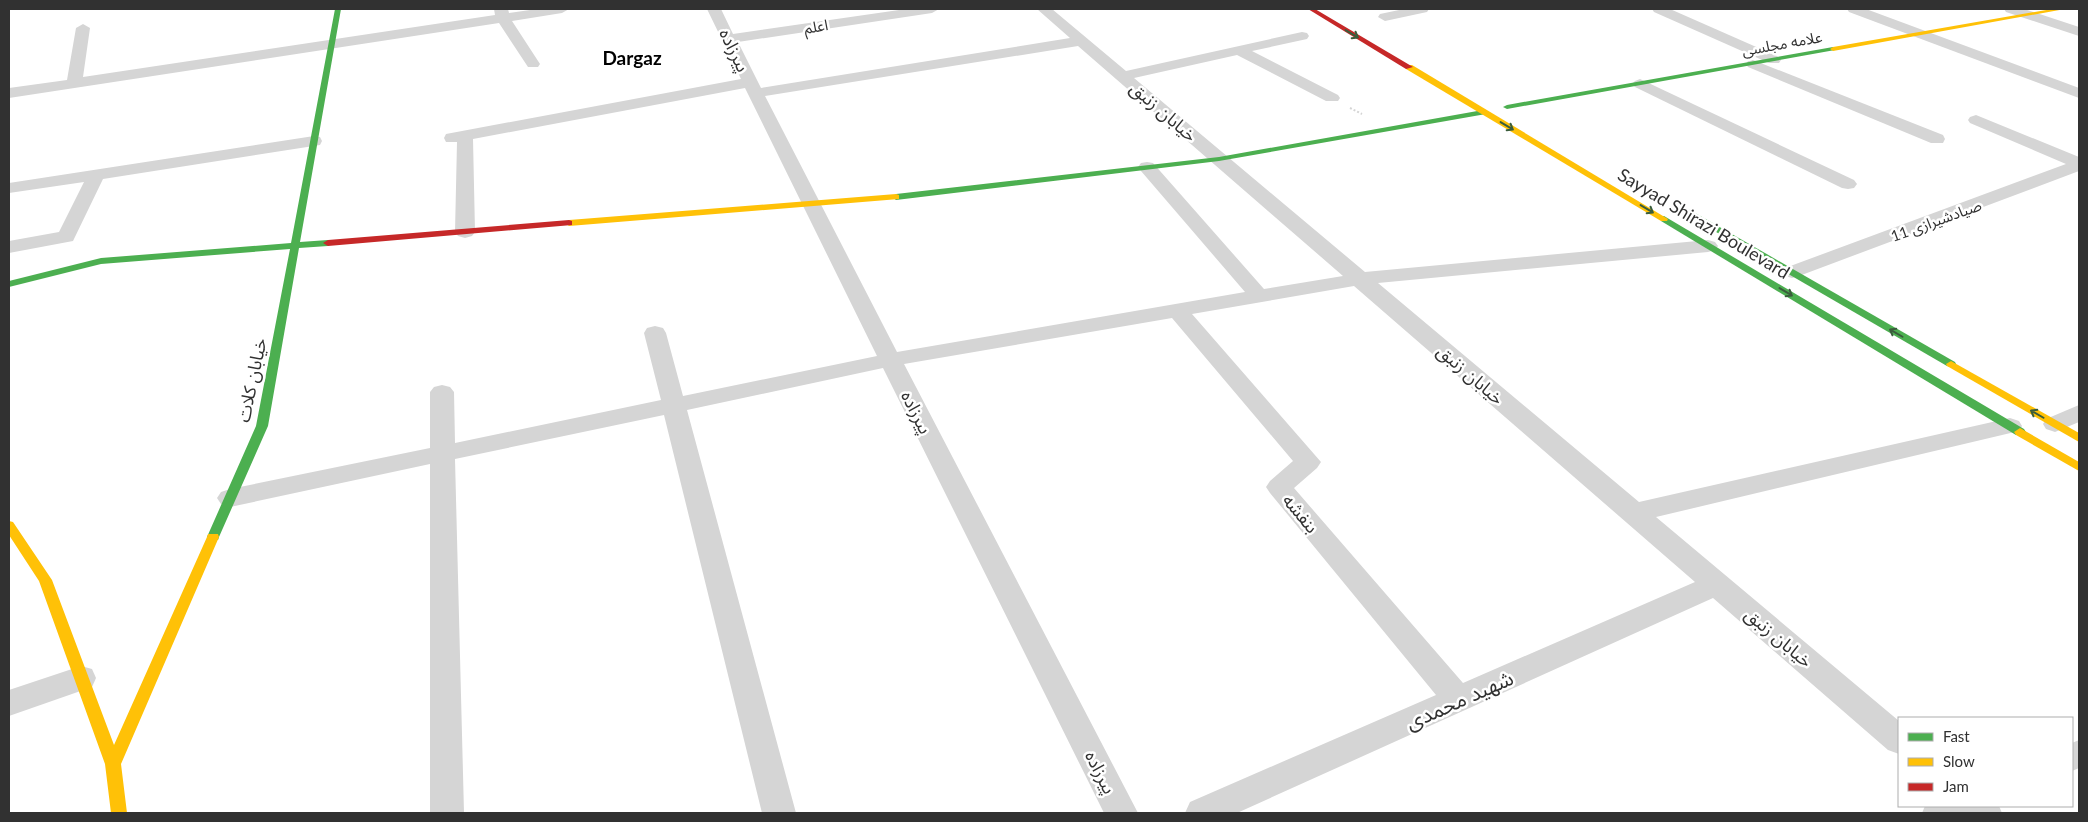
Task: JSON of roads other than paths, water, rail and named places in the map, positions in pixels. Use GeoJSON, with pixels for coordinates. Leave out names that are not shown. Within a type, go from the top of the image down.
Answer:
{"type":"FeatureCollection","features":[{"type":"Feature","properties":{"kind":"street","name":"خیابان کلات"},"geometry":{"type":"LineString","coordinates":[[113,764],[262,426],[338,9]]}},
{"type":"Feature","properties":{"kind":"street"},"geometry":{"type":"LineString","coordinates":[[9,93],[331,44],[502,13],[562,9]]}},
{"type":"Feature","properties":{"kind":"street","name":"پیرزاده"},"geometry":{"type":"LineString","coordinates":[[714,9],[810,203],[1122,813]]}},
{"type":"Feature","properties":{"kind":"street","name":"اعلم"},"geometry":{"type":"LineString","coordinates":[[729,39],[932,9]]}},
{"type":"Feature","properties":{"kind":"street","name":"خیابان زنبق"},"geometry":{"type":"LineString","coordinates":[[1044,9],[1898,739]]}},
{"type":"Feature","properties":{"kind":"street","name":"Sayyad Shirazi Boulevard"},"geometry":{"type":"LineString","coordinates":[[1310,9],[2079,467]]}},
{"type":"Feature","properties":{"kind":"street"},"geometry":{"type":"LineString","coordinates":[[1385,18],[1422,9]]}},
{"type":"Feature","properties":{"kind":"street"},"geometry":{"type":"LineString","coordinates":[[1659,9],[1774,60]]}},
{"type":"Feature","properties":{"kind":"street"},"geometry":{"type":"LineString","coordinates":[[1854,9],[2079,92]]}},
{"type":"Feature","properties":{"kind":"street"},"geometry":{"type":"LineString","coordinates":[[2011,9],[2079,32]]}},
{"type":"Feature","properties":{"kind":"street","name":"علامه مجلسی"},"geometry":{"type":"LineString","coordinates":[[9,284],[101,262],[915,195],[1219,159],[1483,112],[1503,105],[1640,84],[2062,9]]}},
{"type":"Feature","properties":{"kind":"street"},"geometry":{"type":"LineString","coordinates":[[502,13],[533,64]]}},
{"type":"Feature","properties":{"kind":"street"},"geometry":{"type":"LineString","coordinates":[[74,83],[83,28]]}},
{"type":"Feature","properties":{"kind":"street"},"geometry":{"type":"LineString","coordinates":[[1123,76],[1302,36]]}},
{"type":"Feature","properties":{"kind":"street"},"geometry":{"type":"LineString","coordinates":[[465,232],[458,137],[753,88],[1081,41]]}},
{"type":"Feature","properties":{"kind":"street"},"geometry":{"type":"LineString","coordinates":[[1238,50],[1332,98]]}},
{"type":"Feature","properties":{"kind":"street"},"geometry":{"type":"LineString","coordinates":[[1753,64],[1937,139]]}},
{"type":"Feature","properties":{"kind":"street"},"geometry":{"type":"LineString","coordinates":[[1640,84],[1848,184]]}},
{"type":"Feature","properties":{"kind":"street"},"geometry":{"type":"LineString","coordinates":[[1503,105],[1525,117]]}},
{"type":"Feature","properties":{"kind":"street"},"geometry":{"type":"LineString","coordinates":[[1976,120],[2079,164]]}},
{"type":"Feature","properties":{"kind":"street"},"geometry":{"type":"LineString","coordinates":[[9,188],[314,141]]}},
{"type":"Feature","properties":{"kind":"street","name":"صیادشیرازی 11"},"geometry":{"type":"LineString","coordinates":[[1792,272],[2079,164]]}},
{"type":"Feature","properties":{"kind":"street"},"geometry":{"type":"LineString","coordinates":[[1147,167],[1259,296]]}},
{"type":"Feature","properties":{"kind":"street"},"geometry":{"type":"LineString","coordinates":[[9,248],[66,237],[96,175]]}},
{"type":"Feature","properties":{"kind":"street","name":"Sayyad Shirazi Boulevard"},"geometry":{"type":"LineString","coordinates":[[1663,197],[2079,438]]}},
{"type":"Feature","properties":{"kind":"street"},"geometry":{"type":"LineString","coordinates":[[230,498],[890,360],[1360,278],[1708,246]]}},
{"type":"Feature","properties":{"kind":"street","name":"بنفشه"},"geometry":{"type":"LineString","coordinates":[[1177,310],[1308,462],[1279,487],[1458,699]]}},
{"type":"Feature","properties":{"kind":"street"},"geometry":{"type":"LineString","coordinates":[[655,333],[779,813]]}},
{"type":"Feature","properties":{"kind":"street"},"geometry":{"type":"LineString","coordinates":[[442,392],[447,813]]}},
{"type":"Feature","properties":{"kind":"street"},"geometry":{"type":"LineString","coordinates":[[2055,424],[2079,413]]}},
{"type":"Feature","properties":{"kind":"street"},"geometry":{"type":"LineString","coordinates":[[1633,513],[2010,426]]}},
{"type":"Feature","properties":{"kind":"street"},"geometry":{"type":"LineString","coordinates":[[9,525],[45,580],[113,764],[120,813]]}},
{"type":"Feature","properties":{"kind":"street","name":"شهید محمدی"},"geometry":{"type":"LineString","coordinates":[[1202,813],[1717,584]]}},
{"type":"Feature","properties":{"kind":"street"},"geometry":{"type":"LineString","coordinates":[[9,703],[81,678]]}},
{"type":"Feature","properties":{"kind":"street"},"geometry":{"type":"LineString","coordinates":[[1939,813],[1952,807]]}},
{"type":"Feature","properties":{"kind":"district","name":"Dargaz"},"geometry":{"type":"Point","coordinates":[632,57]}}]}
